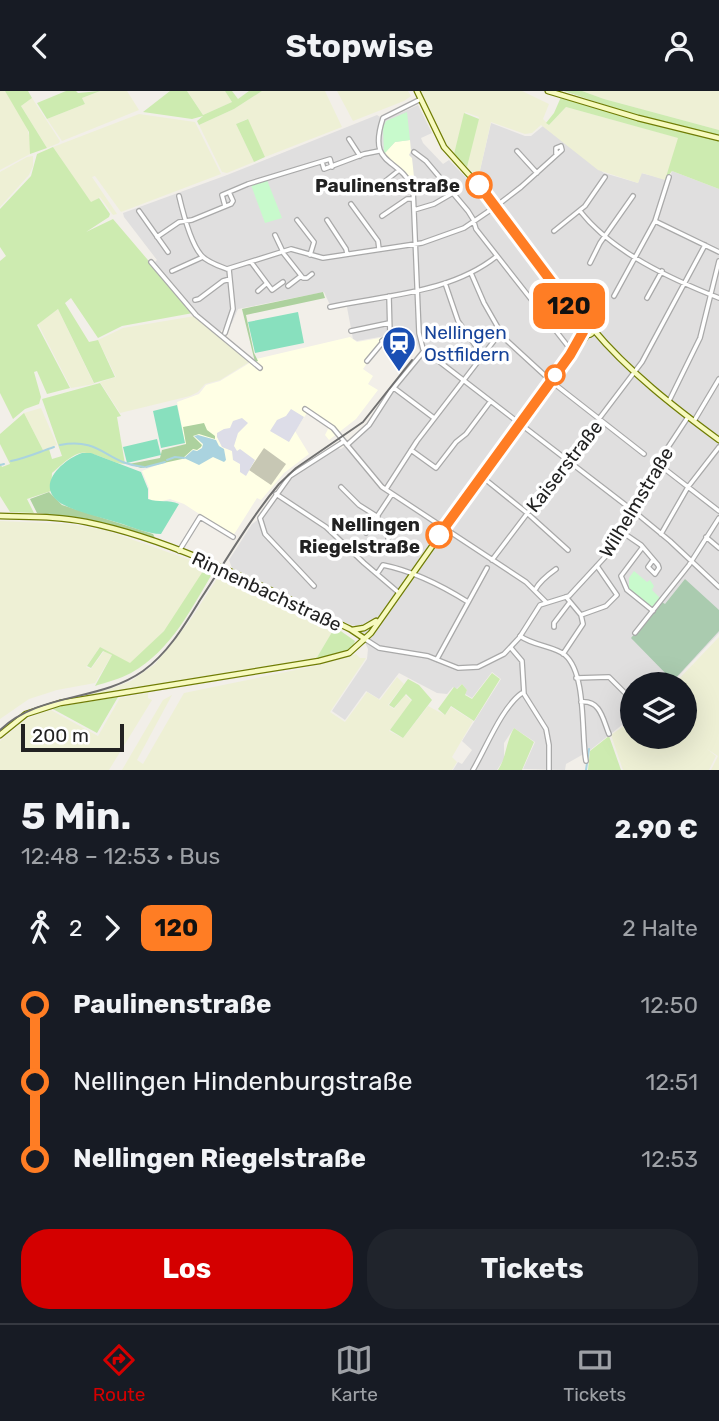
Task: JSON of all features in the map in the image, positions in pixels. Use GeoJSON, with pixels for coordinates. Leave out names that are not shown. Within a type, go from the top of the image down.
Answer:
{"type":"FeatureCollection","features":[{"type":"Feature","properties":{"kind":"main road"},"geometry":{"type":"LineString","coordinates":[[417,91],[442,144],[477,182],[588,330],[688,417],[719,440]]}},
{"type":"Feature","properties":{"kind":"main road"},"geometry":{"type":"LineString","coordinates":[[548,91],[631,116],[719,138]]}},
{"type":"Feature","properties":{"kind":"main road"},"geometry":{"type":"LineString","coordinates":[[0,735],[19,719],[45,707],[332,659],[352,651],[380,619],[588,330]]}},
{"type":"Feature","properties":{"kind":"main road","name":"Rinnenbachstraße"},"geometry":{"type":"LineString","coordinates":[[0,516],[85,522],[122,531],[179,551],[250,581],[350,629],[365,639]]}},
{"type":"Feature","properties":{"kind":"main road"},"geometry":{"type":"LineString","coordinates":[[350,629],[364,628],[380,619]]}},
{"type":"Feature","properties":{"kind":"street"},"geometry":{"type":"LineString","coordinates":[[379,151],[384,117],[421,99]]}},
{"type":"Feature","properties":{"kind":"street"},"geometry":{"type":"LineString","coordinates":[[349,139],[360,156]]}},
{"type":"Feature","properties":{"kind":"street"},"geometry":{"type":"LineString","coordinates":[[322,162],[324,169],[379,151]]}},
{"type":"Feature","properties":{"kind":"street"},"geometry":{"type":"LineString","coordinates":[[379,151],[411,183],[414,199],[419,333],[424,351],[633,511],[719,587]]}},
{"type":"Feature","properties":{"kind":"street"},"geometry":{"type":"LineString","coordinates":[[517,151],[537,173]]}},
{"type":"Feature","properties":{"kind":"street"},"geometry":{"type":"LineString","coordinates":[[414,152],[426,161],[468,211],[474,226],[497,256],[567,345],[575,349]]}},
{"type":"Feature","properties":{"kind":"street"},"geometry":{"type":"LineString","coordinates":[[495,207],[556,154]]}},
{"type":"Feature","properties":{"kind":"street"},"geometry":{"type":"LineString","coordinates":[[225,206],[222,195],[248,184],[330,159],[332,167]]}},
{"type":"Feature","properties":{"kind":"street"},"geometry":{"type":"LineString","coordinates":[[373,191],[398,171]]}},
{"type":"Feature","properties":{"kind":"street"},"geometry":{"type":"LineString","coordinates":[[554,232],[580,211],[605,177]]}},
{"type":"Feature","properties":{"kind":"street"},"geometry":{"type":"LineString","coordinates":[[614,296],[655,221],[669,177]]}},
{"type":"Feature","properties":{"kind":"street"},"geometry":{"type":"LineString","coordinates":[[157,236],[179,222],[225,206],[233,201],[229,192]]}},
{"type":"Feature","properties":{"kind":"street"},"geometry":{"type":"LineString","coordinates":[[414,210],[434,204],[453,193]]}},
{"type":"Feature","properties":{"kind":"street"},"geometry":{"type":"LineString","coordinates":[[179,196],[187,227],[203,257],[229,269],[295,249],[319,258],[415,244],[455,232],[474,223],[489,211]]}},
{"type":"Feature","properties":{"kind":"street"},"geometry":{"type":"LineString","coordinates":[[590,263],[604,237],[633,196]]}},
{"type":"Feature","properties":{"kind":"street"},"geometry":{"type":"LineString","coordinates":[[382,216],[407,199],[414,199]]}},
{"type":"Feature","properties":{"kind":"street"},"geometry":{"type":"LineString","coordinates":[[351,204],[378,241],[379,249]]}},
{"type":"Feature","properties":{"kind":"street"},"geometry":{"type":"LineString","coordinates":[[139,211],[167,252]]}},
{"type":"Feature","properties":{"kind":"street"},"geometry":{"type":"LineString","coordinates":[[580,211],[604,237],[685,284],[719,298]]}},
{"type":"Feature","properties":{"kind":"street"},"geometry":{"type":"LineString","coordinates":[[297,220],[314,241],[310,255]]}},
{"type":"Feature","properties":{"kind":"street"},"geometry":{"type":"LineString","coordinates":[[327,220],[347,254]]}},
{"type":"Feature","properties":{"kind":"street"},"geometry":{"type":"LineString","coordinates":[[655,221],[719,253]]}},
{"type":"Feature","properties":{"kind":"street"},"geometry":{"type":"LineString","coordinates":[[275,235],[301,276],[304,279],[312,274]]}},
{"type":"Feature","properties":{"kind":"street","name":"Kaiserstraße"},"geometry":{"type":"LineString","coordinates":[[492,559],[636,372],[660,333],[705,245]]}},
{"type":"Feature","properties":{"kind":"street"},"geometry":{"type":"LineString","coordinates":[[330,307],[417,291],[471,273],[497,256]]}},
{"type":"Feature","properties":{"kind":"street"},"geometry":{"type":"LineString","coordinates":[[172,271],[203,257]]}},
{"type":"Feature","properties":{"kind":"street"},"geometry":{"type":"LineString","coordinates":[[669,401],[699,341],[719,261]]}},
{"type":"Feature","properties":{"kind":"street"},"geometry":{"type":"LineString","coordinates":[[250,262],[272,290],[283,282]]}},
{"type":"Feature","properties":{"kind":"street"},"geometry":{"type":"LineString","coordinates":[[151,263],[198,317],[260,368]]}},
{"type":"Feature","properties":{"kind":"street"},"geometry":{"type":"LineString","coordinates":[[225,333],[233,309],[229,269]]}},
{"type":"Feature","properties":{"kind":"street"},"geometry":{"type":"LineString","coordinates":[[647,298],[662,271]]}},
{"type":"Feature","properties":{"kind":"street"},"geometry":{"type":"LineString","coordinates":[[471,273],[499,333],[551,382],[645,454]]}},
{"type":"Feature","properties":{"kind":"street"},"geometry":{"type":"LineString","coordinates":[[288,286],[301,276]]}},
{"type":"Feature","properties":{"kind":"street"},"geometry":{"type":"LineString","coordinates":[[195,300],[230,279]]}},
{"type":"Feature","properties":{"kind":"street"},"geometry":{"type":"LineString","coordinates":[[444,282],[458,321],[482,355]]}},
{"type":"Feature","properties":{"kind":"street"},"geometry":{"type":"LineString","coordinates":[[258,291],[266,284]]}},
{"type":"Feature","properties":{"kind":"street"},"geometry":{"type":"LineString","coordinates":[[367,361],[383,339],[390,335],[389,296]]}},
{"type":"Feature","properties":{"kind":"street"},"geometry":{"type":"LineString","coordinates":[[351,331],[389,324]]}},
{"type":"Feature","properties":{"kind":"street"},"geometry":{"type":"LineString","coordinates":[[386,489],[434,418],[499,333]]}},
{"type":"Feature","properties":{"kind":"street"},"geometry":{"type":"LineString","coordinates":[[314,586],[263,530],[261,517],[291,475],[345,444],[369,425],[424,351]]}},
{"type":"Feature","properties":{"kind":"street"},"geometry":{"type":"LineString","coordinates":[[694,421],[719,381]]}},
{"type":"Feature","properties":{"kind":"street"},"geometry":{"type":"LineString","coordinates":[[394,388],[434,418]]}},
{"type":"Feature","properties":{"kind":"street"},"geometry":{"type":"LineString","coordinates":[[411,450],[433,467],[437,467],[490,402]]}},
{"type":"Feature","properties":{"kind":"street"},"geometry":{"type":"LineString","coordinates":[[305,409],[331,426],[392,494],[492,559],[535,590],[546,602]]}},
{"type":"Feature","properties":{"kind":"street","name":"Wilhelmstraße"},"geometry":{"type":"LineString","coordinates":[[554,627],[568,599],[617,541],[657,463],[688,417]]}},
{"type":"Feature","properties":{"kind":"street"},"geometry":{"type":"LineString","coordinates":[[661,534],[688,487],[719,447]]}},
{"type":"Feature","properties":{"kind":"street"},"geometry":{"type":"LineString","coordinates":[[657,463],[719,511]]}},
{"type":"Feature","properties":{"kind":"street"},"geometry":{"type":"LineString","coordinates":[[481,477],[568,550]]}},
{"type":"Feature","properties":{"kind":"street"},"geometry":{"type":"LineString","coordinates":[[341,487],[393,532],[388,539]]}},
{"type":"Feature","properties":{"kind":"street"},"geometry":{"type":"LineString","coordinates":[[276,494],[326,527],[398,592]]}},
{"type":"Feature","properties":{"kind":"street"},"geometry":{"type":"LineString","coordinates":[[366,533],[392,494]]}},
{"type":"Feature","properties":{"kind":"street"},"geometry":{"type":"LineString","coordinates":[[179,551],[200,517],[233,537]]}},
{"type":"Feature","properties":{"kind":"street"},"geometry":{"type":"LineString","coordinates":[[635,633],[691,561],[719,518]]}},
{"type":"Feature","properties":{"kind":"street"},"geometry":{"type":"LineString","coordinates":[[622,531],[653,560]]}},
{"type":"Feature","properties":{"kind":"street"},"geometry":{"type":"LineString","coordinates":[[706,537],[719,548]]}},
{"type":"Feature","properties":{"kind":"street"},"geometry":{"type":"LineString","coordinates":[[642,548],[621,572],[627,590],[653,611]]}},
{"type":"Feature","properties":{"kind":"street"},"geometry":{"type":"LineString","coordinates":[[377,574],[384,565],[412,573],[434,582],[468,602]]}},
{"type":"Feature","properties":{"kind":"street"},"geometry":{"type":"LineString","coordinates":[[581,615],[606,606],[617,594],[597,566]]}},
{"type":"Feature","properties":{"kind":"street"},"geometry":{"type":"LineString","coordinates":[[437,659],[487,568]]}},
{"type":"Feature","properties":{"kind":"street"},"geometry":{"type":"LineString","coordinates":[[535,590],[540,582],[556,569]]}},
{"type":"Feature","properties":{"kind":"street"},"geometry":{"type":"LineString","coordinates":[[564,654],[582,627],[581,615],[568,599],[546,602],[535,611],[520,636],[533,644],[564,654],[570,661],[581,702],[586,761]]}},
{"type":"Feature","properties":{"kind":"street","name":"Rinnenbachstraße"},"geometry":{"type":"LineString","coordinates":[[365,639],[385,649],[437,659],[455,667],[478,667],[499,657],[511,648],[520,636]]}},
{"type":"Feature","properties":{"kind":"street"},"geometry":{"type":"LineString","coordinates":[[511,648],[522,661],[523,692],[546,729],[549,770]]}},
{"type":"Feature","properties":{"kind":"street"},"geometry":{"type":"LineString","coordinates":[[576,678],[609,677],[620,688]]}},
{"type":"Feature","properties":{"kind":"street"},"geometry":{"type":"LineString","coordinates":[[473,770],[518,695],[523,692]]}},
{"type":"Feature","properties":{"kind":"street"},"geometry":{"type":"LineString","coordinates":[[581,702],[596,706],[609,734]]}},
{"type":"Feature","properties":{"kind":"shaded area"},"geometry":{"type":"Polygon","coordinates":[[[0,91],[5,91],[26,124],[31,143],[30,154],[0,170],[0,91]]]}},
{"type":"Feature","properties":{"kind":"shaded area"},"geometry":{"type":"Polygon","coordinates":[[[100,91],[127,91],[139,110],[62,141],[47,119],[85,104],[82,98],[100,91]]]}},
{"type":"Feature","properties":{"kind":"shaded area"},"geometry":{"type":"Polygon","coordinates":[[[187,91],[225,91],[232,102],[203,115],[187,91]]]}},
{"type":"Feature","properties":{"kind":"shaded area"},"geometry":{"type":"Polygon","coordinates":[[[262,91],[325,91],[342,127],[265,157],[247,119],[236,124],[254,162],[227,173],[222,172],[199,125],[234,109],[262,91]]]}},
{"type":"Feature","properties":{"kind":"shaded area"},"geometry":{"type":"Polygon","coordinates":[[[337,91],[408,91],[411,96],[353,121],[337,91]]]}},
{"type":"Feature","properties":{"kind":"shaded area"},"geometry":{"type":"Polygon","coordinates":[[[421,91],[522,91],[549,104],[543,119],[549,125],[566,107],[679,138],[665,180],[642,173],[638,183],[598,170],[541,125],[532,133],[525,134],[491,122],[478,179],[467,167],[479,117],[465,112],[454,154],[440,135],[421,91]]]}},
{"type":"Feature","properties":{"kind":"shaded area"},"geometry":{"type":"Polygon","coordinates":[[[582,91],[719,91],[719,130],[604,99],[582,91]]]}},
{"type":"Feature","properties":{"kind":"shaded area"},"geometry":{"type":"Polygon","coordinates":[[[32,98],[59,143],[47,148],[21,106],[32,98]]]}},
{"type":"Feature","properties":{"kind":"shaded area"},"geometry":{"type":"Polygon","coordinates":[[[418,105],[432,133],[421,138],[423,143],[443,164],[449,160],[472,184],[478,179],[491,123],[525,136],[531,136],[543,126],[604,173],[638,183],[641,173],[669,180],[672,171],[719,189],[719,633],[682,672],[620,672],[620,726],[589,751],[566,764],[565,770],[523,769],[535,742],[514,728],[504,743],[504,759],[497,770],[453,770],[458,762],[462,764],[472,750],[462,741],[501,679],[492,672],[472,698],[465,694],[467,690],[462,684],[456,689],[453,687],[447,694],[437,693],[399,673],[379,699],[366,691],[345,720],[332,711],[367,659],[368,649],[358,627],[340,621],[232,568],[229,560],[252,524],[262,517],[295,474],[336,448],[341,449],[366,430],[421,355],[416,341],[392,341],[391,335],[357,341],[353,339],[346,302],[330,305],[324,292],[238,309],[232,323],[218,333],[198,315],[154,263],[157,260],[124,217],[123,213],[377,115],[385,120],[418,105]]]}},
{"type":"Feature","properties":{"kind":"shaded area"},"geometry":{"type":"Polygon","coordinates":[[[139,114],[195,122],[221,174],[121,212],[95,176],[92,177],[117,214],[113,215],[100,197],[91,203],[53,147],[139,114]]]}},
{"type":"Feature","properties":{"kind":"shaded area"},"geometry":{"type":"Polygon","coordinates":[[[410,140],[409,155],[412,158],[414,177],[410,178],[384,154],[395,142],[410,140]]]}},
{"type":"Feature","properties":{"kind":"shaded area"},"geometry":{"type":"Polygon","coordinates":[[[33,156],[29,175],[0,207],[0,172],[33,156]]]}},
{"type":"Feature","properties":{"kind":"shaded area"},"geometry":{"type":"Polygon","coordinates":[[[58,309],[94,384],[71,388],[38,324],[58,309]]]}},
{"type":"Feature","properties":{"kind":"shaded area"},"geometry":{"type":"Polygon","coordinates":[[[195,316],[251,361],[220,380],[205,384],[190,396],[120,413],[100,382],[116,377],[98,340],[123,328],[195,316]]]}},
{"type":"Feature","properties":{"kind":"shaded area"},"geometry":{"type":"Polygon","coordinates":[[[350,337],[357,342],[380,338],[381,343],[363,369],[373,376],[368,384],[378,390],[356,419],[329,440],[325,435],[329,427],[307,413],[295,431],[309,454],[284,473],[261,500],[257,498],[233,536],[184,504],[170,499],[158,502],[149,499],[149,488],[142,471],[187,453],[177,402],[199,394],[206,385],[220,381],[256,359],[350,337]]]}},
{"type":"Feature","properties":{"kind":"shaded area"},"geometry":{"type":"Polygon","coordinates":[[[41,408],[57,445],[43,450],[24,413],[41,408]]]}},
{"type":"Feature","properties":{"kind":"shaded area"},"geometry":{"type":"Polygon","coordinates":[[[291,409],[304,417],[289,442],[270,431],[277,420],[286,416],[291,409]]]}},
{"type":"Feature","properties":{"kind":"shaded area"},"geometry":{"type":"Polygon","coordinates":[[[242,418],[248,423],[238,433],[234,446],[237,451],[240,449],[255,460],[246,476],[240,472],[240,464],[233,460],[232,451],[222,447],[217,437],[217,433],[230,428],[233,421],[242,418]]]}},
{"type":"Feature","properties":{"kind":"shaded area"},"geometry":{"type":"Polygon","coordinates":[[[264,448],[286,464],[271,485],[249,470],[264,448]]]}},
{"type":"Feature","properties":{"kind":"shaded area"},"geometry":{"type":"Polygon","coordinates":[[[0,521],[68,524],[105,530],[207,566],[167,628],[130,664],[100,647],[86,667],[91,669],[104,651],[112,655],[95,683],[57,690],[29,699],[0,719],[0,521]]]}},
{"type":"Feature","properties":{"kind":"shaded area"},"geometry":{"type":"Polygon","coordinates":[[[222,571],[335,627],[316,659],[64,700],[131,681],[155,664],[189,622],[222,571]]]}},
{"type":"Feature","properties":{"kind":"shaded area"},"geometry":{"type":"Polygon","coordinates":[[[685,579],[719,610],[719,631],[681,672],[664,672],[631,638],[662,602],[665,604],[685,579]]]}},
{"type":"Feature","properties":{"kind":"shaded area"},"geometry":{"type":"Polygon","coordinates":[[[719,637],[719,770],[711,770],[718,756],[707,749],[716,756],[709,770],[623,770],[611,735],[620,729],[620,749],[697,749],[697,672],[685,672],[719,637]]]}},
{"type":"Feature","properties":{"kind":"shaded area"},"geometry":{"type":"Polygon","coordinates":[[[356,654],[360,658],[366,658],[330,712],[345,722],[367,692],[380,700],[397,677],[404,684],[388,705],[394,709],[405,695],[412,701],[389,731],[403,738],[428,706],[445,715],[451,707],[473,721],[452,757],[457,762],[452,770],[122,770],[163,700],[172,695],[137,760],[143,764],[184,693],[320,665],[356,654]]]}},
{"type":"Feature","properties":{"kind":"shaded area"},"geometry":{"type":"Polygon","coordinates":[[[148,693],[148,698],[152,700],[109,770],[0,770],[0,741],[25,720],[49,709],[98,736],[120,698],[148,693]]]}},
{"type":"Feature","properties":{"kind":"green space"},"geometry":{"type":"Polygon","coordinates":[[[5,91],[28,91],[32,98],[21,106],[47,148],[30,154],[29,132],[5,91]]]}},
{"type":"Feature","properties":{"kind":"green space"},"geometry":{"type":"Polygon","coordinates":[[[66,91],[100,91],[82,98],[85,104],[47,119],[37,103],[66,91]]]}},
{"type":"Feature","properties":{"kind":"green space"},"geometry":{"type":"Polygon","coordinates":[[[170,91],[187,91],[203,115],[232,102],[225,91],[232,91],[238,99],[249,91],[262,91],[234,109],[199,125],[197,121],[203,116],[192,119],[143,112],[170,91]]]}},
{"type":"Feature","properties":{"kind":"green space"},"geometry":{"type":"Polygon","coordinates":[[[564,91],[582,91],[719,130],[719,136],[626,112],[564,91]]]}},
{"type":"Feature","properties":{"kind":"green space"},"geometry":{"type":"Polygon","coordinates":[[[561,97],[719,140],[719,189],[672,171],[665,180],[678,138],[566,107],[549,125],[546,123],[561,97]]]}},
{"type":"Feature","properties":{"kind":"green space"},"geometry":{"type":"Polygon","coordinates":[[[407,112],[410,140],[395,142],[384,154],[383,127],[386,121],[407,112]]]}},
{"type":"Feature","properties":{"kind":"green space"},"geometry":{"type":"Polygon","coordinates":[[[464,113],[479,119],[467,167],[454,154],[464,113]]]}},
{"type":"Feature","properties":{"kind":"green space"},"geometry":{"type":"Polygon","coordinates":[[[248,119],[265,157],[254,162],[236,124],[248,119]]]}},
{"type":"Feature","properties":{"kind":"green space"},"geometry":{"type":"Polygon","coordinates":[[[53,147],[91,202],[99,198],[110,214],[86,232],[113,219],[193,313],[122,326],[98,338],[71,298],[65,303],[89,342],[98,340],[115,377],[94,383],[58,309],[37,325],[70,388],[47,394],[37,371],[34,372],[41,397],[39,404],[25,409],[13,419],[0,393],[0,261],[6,256],[0,247],[0,209],[31,176],[37,154],[53,147]]]}},
{"type":"Feature","properties":{"kind":"green space"},"geometry":{"type":"Polygon","coordinates":[[[267,180],[282,218],[265,223],[251,185],[267,180]]]}},
{"type":"Feature","properties":{"kind":"green space"},"geometry":{"type":"Polygon","coordinates":[[[323,292],[325,298],[246,315],[258,361],[255,362],[242,309],[323,292]]]}},
{"type":"Feature","properties":{"kind":"green space"},"geometry":{"type":"Polygon","coordinates":[[[298,312],[304,343],[255,353],[248,322],[298,312]]]}},
{"type":"Feature","properties":{"kind":"green space"},"geometry":{"type":"Polygon","coordinates":[[[100,383],[121,416],[117,417],[125,464],[94,454],[75,455],[52,473],[51,491],[27,499],[34,513],[10,512],[0,496],[0,463],[2,467],[10,464],[0,444],[0,434],[24,413],[43,450],[40,452],[49,449],[52,459],[62,456],[42,399],[100,383]]]}},
{"type":"Feature","properties":{"kind":"green space"},"geometry":{"type":"Polygon","coordinates":[[[177,405],[185,443],[161,448],[153,411],[177,405]]]}},
{"type":"Feature","properties":{"kind":"green space"},"geometry":{"type":"Polygon","coordinates":[[[204,423],[215,439],[199,434],[193,436],[202,445],[182,459],[141,468],[129,464],[160,458],[162,450],[186,444],[183,427],[204,423]]]}},
{"type":"Feature","properties":{"kind":"green space"},"geometry":{"type":"Polygon","coordinates":[[[157,439],[161,455],[127,463],[123,447],[157,439]]]}},
{"type":"Feature","properties":{"kind":"green space"},"geometry":{"type":"Polygon","coordinates":[[[82,453],[91,453],[141,472],[148,489],[148,499],[179,504],[161,534],[145,532],[76,510],[54,497],[50,482],[54,475],[66,462],[82,453]]]}},
{"type":"Feature","properties":{"kind":"green space"},"geometry":{"type":"Polygon","coordinates":[[[49,492],[62,505],[153,534],[155,538],[87,519],[37,513],[30,499],[49,492]]]}},
{"type":"Feature","properties":{"kind":"green space"},"geometry":{"type":"Polygon","coordinates":[[[207,565],[215,569],[170,640],[131,673],[95,686],[112,655],[103,651],[91,668],[87,666],[100,647],[130,663],[164,631],[207,565]]]}},
{"type":"Feature","properties":{"kind":"green space"},"geometry":{"type":"Polygon","coordinates":[[[634,571],[647,582],[650,580],[654,586],[652,590],[660,598],[651,608],[629,589],[629,578],[634,571]]]}},
{"type":"Feature","properties":{"kind":"green space"},"geometry":{"type":"Polygon","coordinates":[[[335,627],[355,641],[353,646],[339,655],[316,659],[335,627]]]}},
{"type":"Feature","properties":{"kind":"green space"},"geometry":{"type":"Polygon","coordinates":[[[492,673],[500,679],[474,721],[451,706],[445,715],[438,709],[454,687],[457,689],[462,684],[467,690],[465,695],[472,699],[492,673]]]}},
{"type":"Feature","properties":{"kind":"green space"},"geometry":{"type":"Polygon","coordinates":[[[408,679],[419,685],[432,700],[403,738],[390,730],[412,700],[406,694],[394,708],[389,705],[408,679]]]}},
{"type":"Feature","properties":{"kind":"green space"},"geometry":{"type":"Polygon","coordinates":[[[118,697],[97,733],[51,708],[118,697]]]}},
{"type":"Feature","properties":{"kind":"green space"},"geometry":{"type":"Polygon","coordinates":[[[514,728],[534,742],[522,770],[498,770],[503,760],[514,728]]]}},
{"type":"Feature","properties":{"kind":"green space"},"geometry":{"type":"Polygon","coordinates":[[[609,736],[621,770],[588,770],[590,751],[609,736]]]}},
{"type":"Feature","properties":{"kind":"water"},"geometry":{"type":"Polygon","coordinates":[[[194,436],[216,440],[224,449],[226,460],[224,462],[213,457],[199,465],[184,458],[193,450],[202,448],[203,444],[194,436]]]}},
{"type":"Feature","properties":{"kind":"waterway"},"geometry":{"type":"LineString","coordinates":[[60,445],[86,445],[131,465],[144,467]]}},
{"type":"Feature","properties":{"kind":"waterway"},"geometry":{"type":"LineString","coordinates":[[11,461],[54,447]]}},
{"type":"Feature","properties":{"kind":"waterway"},"geometry":{"type":"LineString","coordinates":[[167,460],[184,458]]}},
{"type":"Feature","properties":{"kind":"waterway"},"geometry":{"type":"LineString","coordinates":[[146,467],[165,462]]}},
{"type":"Feature","properties":{"kind":"waterway"},"geometry":{"type":"LineString","coordinates":[[0,465],[4,464]]}},
{"type":"Feature","properties":{"kind":"waterway"},"geometry":{"type":"LineString","coordinates":[[586,770],[589,749]]}},
{"type":"Feature","properties":{"kind":"tram line"},"geometry":{"type":"LineString","coordinates":[[0,730],[33,709],[108,688],[126,681],[152,664],[182,629],[248,526],[279,484],[296,468],[363,422],[412,360]]}},
{"type":"Feature","properties":{"kind":"bus line","name":"120"},"geometry":{"type":"LineString","coordinates":[[439,535],[583,335],[583,327],[578,317],[479,185]]}},
{"type":"Feature","properties":{"kind":"place","name":"Paulinenstraße"},"geometry":{"type":"Point","coordinates":[479,185]}},
{"type":"Feature","properties":{"kind":"place","name":"Nellingen Ostfildern"},"geometry":{"type":"Point","coordinates":[399,373]}},
{"type":"Feature","properties":{"kind":"place","name":"Nellingen Riegelstraße"},"geometry":{"type":"Point","coordinates":[439,535]}}]}
